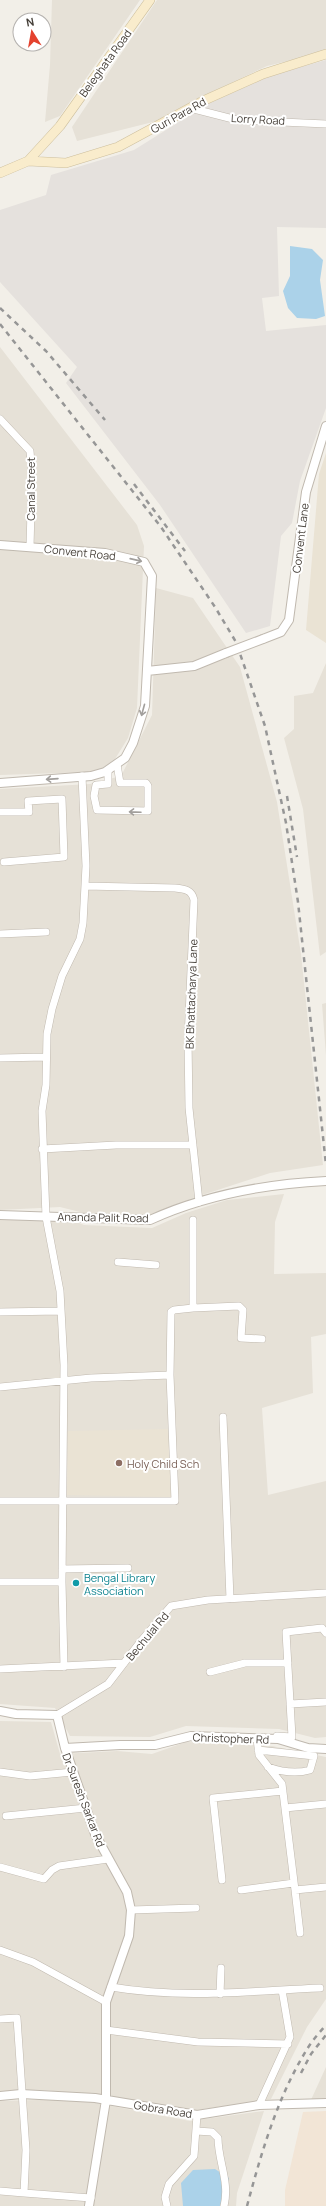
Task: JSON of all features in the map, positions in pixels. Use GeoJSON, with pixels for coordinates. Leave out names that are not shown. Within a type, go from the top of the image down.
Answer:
{"type":"FeatureCollection","features":[{"type":"Feature","properties":{"kind":"main road","name":"Beleghata Road"},"geometry":{"type":"LineString","coordinates":[[28,161],[60,126],[150,0]]}},
{"type":"Feature","properties":{"kind":"main road","name":"Guri Para Rd"},"geometry":{"type":"LineString","coordinates":[[28,161],[66,163],[118,147],[190,108],[263,74],[326,54]]}},
{"type":"Feature","properties":{"kind":"main road"},"geometry":{"type":"LineString","coordinates":[[0,173],[28,161]]}},
{"type":"Feature","properties":{"kind":"street","name":"Lorry Road"},"geometry":{"type":"LineString","coordinates":[[190,108],[237,120],[326,124]]}},
{"type":"Feature","properties":{"kind":"street","name":"Canal Street"},"geometry":{"type":"LineString","coordinates":[[0,419],[30,451],[32,473],[30,547]]}},
{"type":"Feature","properties":{"kind":"street","name":"Convent Lane"},"geometry":{"type":"LineString","coordinates":[[147,671],[194,666],[281,632],[288,620],[306,492],[326,426]]}},
{"type":"Feature","properties":{"kind":"street","name":"Convent Road"},"geometry":{"type":"LineString","coordinates":[[0,545],[105,553],[144,562],[152,576],[145,706],[133,743],[125,758],[108,770],[91,776],[0,783]]}},
{"type":"Feature","properties":{"kind":"street"},"geometry":{"type":"LineString","coordinates":[[117,764],[120,783]]}},
{"type":"Feature","properties":{"kind":"street"},"geometry":{"type":"LineString","coordinates":[[108,770],[108,784]]}},
{"type":"Feature","properties":{"kind":"street"},"geometry":{"type":"LineString","coordinates":[[64,1667],[62,1569],[64,1380],[60,1291],[46,1217],[42,1149],[42,1112],[46,1085],[45,1057],[47,1034],[52,1009],[62,976],[80,939],[85,886],[82,776]]}},
{"type":"Feature","properties":{"kind":"street"},"geometry":{"type":"LineString","coordinates":[[120,783],[146,783],[149,790],[148,811],[97,810],[94,788],[96,785],[120,783]]}},
{"type":"Feature","properties":{"kind":"street"},"geometry":{"type":"LineString","coordinates":[[0,812],[29,812],[28,801],[62,799],[64,857],[4,862]]}},
{"type":"Feature","properties":{"kind":"street","name":"BK Bhattacharya Lane"},"geometry":{"type":"LineString","coordinates":[[85,886],[175,888],[188,890],[193,895],[194,907],[188,1040],[189,1108],[199,1202]]}},
{"type":"Feature","properties":{"kind":"street"},"geometry":{"type":"LineString","coordinates":[[0,934],[46,932]]}},
{"type":"Feature","properties":{"kind":"street"},"geometry":{"type":"LineString","coordinates":[[0,1058],[45,1057]]}},
{"type":"Feature","properties":{"kind":"street"},"geometry":{"type":"LineString","coordinates":[[42,1149],[116,1145],[193,1145]]}},
{"type":"Feature","properties":{"kind":"street","name":"Ananda Palit Road"},"geometry":{"type":"LineString","coordinates":[[0,1215],[150,1220],[219,1196],[248,1190],[324,1181]]}},
{"type":"Feature","properties":{"kind":"street"},"geometry":{"type":"LineString","coordinates":[[193,1220],[193,1308]]}},
{"type":"Feature","properties":{"kind":"street"},"geometry":{"type":"LineString","coordinates":[[118,1262],[156,1265]]}},
{"type":"Feature","properties":{"kind":"street"},"geometry":{"type":"LineString","coordinates":[[0,1501],[175,1501],[170,1375],[171,1312],[174,1310],[193,1308],[241,1307],[243,1310],[241,1338],[262,1339]]}},
{"type":"Feature","properties":{"kind":"street"},"geometry":{"type":"LineString","coordinates":[[0,1312],[61,1311]]}},
{"type":"Feature","properties":{"kind":"street"},"geometry":{"type":"LineString","coordinates":[[0,1387],[64,1380],[170,1375]]}},
{"type":"Feature","properties":{"kind":"street"},"geometry":{"type":"LineString","coordinates":[[223,1417],[230,1599]]}},
{"type":"Feature","properties":{"kind":"street"},"geometry":{"type":"LineString","coordinates":[[62,1569],[128,1568]]}},
{"type":"Feature","properties":{"kind":"street"},"geometry":{"type":"LineString","coordinates":[[0,1582],[62,1582]]}},
{"type":"Feature","properties":{"kind":"street","name":"Bechulal Rd"},"geometry":{"type":"LineString","coordinates":[[57,1715],[108,1684],[124,1662],[171,1606],[208,1600],[326,1593]]}},
{"type":"Feature","properties":{"kind":"street"},"geometry":{"type":"LineString","coordinates":[[300,1933],[282,1784],[259,1755],[257,1739],[271,1736],[292,1737],[286,1632],[322,1628],[326,1633]]}},
{"type":"Feature","properties":{"kind":"street"},"geometry":{"type":"LineString","coordinates":[[0,1669],[64,1667],[124,1662]]}},
{"type":"Feature","properties":{"kind":"street"},"geometry":{"type":"LineString","coordinates":[[210,1672],[245,1663],[288,1663]]}},
{"type":"Feature","properties":{"kind":"street"},"geometry":{"type":"LineString","coordinates":[[290,1704],[326,1702]]}},
{"type":"Feature","properties":{"kind":"street"},"geometry":{"type":"LineString","coordinates":[[0,1711],[16,1714],[57,1715]]}},
{"type":"Feature","properties":{"kind":"street","name":"Dr Suresh Sarkar Rd"},"geometry":{"type":"LineString","coordinates":[[57,1715],[65,1748],[95,1834],[127,1892],[131,1910],[129,1936],[106,2002],[106,2100],[90,2202]]}},
{"type":"Feature","properties":{"kind":"street","name":"Christopher Rd"},"geometry":{"type":"LineString","coordinates":[[65,1748],[155,1745],[191,1736],[278,1739],[308,1748],[326,1749]]}},
{"type":"Feature","properties":{"kind":"street"},"geometry":{"type":"LineString","coordinates":[[258,1750],[314,1756],[310,1770],[307,1772],[284,1772],[268,1767]]}},
{"type":"Feature","properties":{"kind":"street"},"geometry":{"type":"LineString","coordinates":[[0,1772],[30,1776],[73,1772]]}},
{"type":"Feature","properties":{"kind":"street"},"geometry":{"type":"LineString","coordinates":[[222,1880],[213,1798],[282,1791]]}},
{"type":"Feature","properties":{"kind":"street"},"geometry":{"type":"LineString","coordinates":[[284,1808],[326,1804]]}},
{"type":"Feature","properties":{"kind":"street"},"geometry":{"type":"LineString","coordinates":[[6,1816],[86,1808]]}},
{"type":"Feature","properties":{"kind":"street"},"geometry":{"type":"LineString","coordinates":[[0,1867],[44,1879],[48,1877],[52,1870],[59,1866],[108,1859]]}},
{"type":"Feature","properties":{"kind":"street"},"geometry":{"type":"LineString","coordinates":[[241,1890],[295,1886],[326,1887]]}},
{"type":"Feature","properties":{"kind":"street"},"geometry":{"type":"LineString","coordinates":[[131,1910],[196,1908]]}},
{"type":"Feature","properties":{"kind":"street"},"geometry":{"type":"LineString","coordinates":[[0,1950],[33,1962],[106,2002]]}},
{"type":"Feature","properties":{"kind":"street"},"geometry":{"type":"LineString","coordinates":[[220,1994],[221,1968]]}},
{"type":"Feature","properties":{"kind":"street"},"geometry":{"type":"LineString","coordinates":[[111,1987],[147,1993],[220,1994],[320,1988]]}},
{"type":"Feature","properties":{"kind":"street"},"geometry":{"type":"LineString","coordinates":[[259,2106],[288,2044],[290,2036],[282,1990]]}},
{"type":"Feature","properties":{"kind":"street"},"geometry":{"type":"LineString","coordinates":[[0,2019],[17,2018],[26,2150],[24,2193]]}},
{"type":"Feature","properties":{"kind":"street"},"geometry":{"type":"LineString","coordinates":[[106,2030],[198,2042],[288,2044]]}},
{"type":"Feature","properties":{"kind":"street","name":"Gobra Road"},"geometry":{"type":"LineString","coordinates":[[0,2096],[21,2094],[106,2100],[197,2115],[259,2106],[326,2103]]}},
{"type":"Feature","properties":{"kind":"street"},"geometry":{"type":"LineString","coordinates":[[167,2206],[165,2197],[170,2184],[194,2156],[197,2115]]}},
{"type":"Feature","properties":{"kind":"street"},"geometry":{"type":"LineString","coordinates":[[196,2131],[212,2132],[218,2138],[218,2154],[227,2183],[224,2206]]}},
{"type":"Feature","properties":{"kind":"street"},"geometry":{"type":"LineString","coordinates":[[0,2191],[90,2202]]}},
{"type":"Feature","properties":{"kind":"shaded area"},"geometry":{"type":"Polygon","coordinates":[[[52,0],[140,0],[60,116],[45,122],[50,52],[52,52],[52,0]]]}},
{"type":"Feature","properties":{"kind":"shaded area"},"geometry":{"type":"Polygon","coordinates":[[[157,0],[326,0],[326,52],[267,66],[199,98],[157,121],[77,141],[72,127],[157,0]]]}},
{"type":"Feature","properties":{"kind":"shaded area"},"geometry":{"type":"Polygon","coordinates":[[[326,60],[326,228],[277,227],[279,296],[262,298],[266,331],[326,325],[326,408],[300,481],[292,523],[281,536],[270,626],[246,633],[160,505],[66,383],[77,367],[0,282],[0,210],[46,195],[51,175],[134,150],[206,105],[272,75],[326,60]]]}},
{"type":"Feature","properties":{"kind":"shaded area"},"geometry":{"type":"Polygon","coordinates":[[[0,347],[137,525],[144,546],[137,708],[128,738],[115,759],[103,768],[91,772],[0,775],[0,347]]]}},
{"type":"Feature","properties":{"kind":"shaded area"},"geometry":{"type":"Polygon","coordinates":[[[326,453],[326,643],[306,630],[319,474],[326,453]]]}},
{"type":"Feature","properties":{"kind":"shaded area"},"geometry":{"type":"Polygon","coordinates":[[[156,588],[193,598],[240,667],[277,802],[301,954],[323,1165],[270,1173],[190,1199],[146,1219],[92,1215],[60,1207],[0,1210],[0,789],[90,784],[121,776],[152,715],[156,588]]]}},
{"type":"Feature","properties":{"kind":"shaded area"},"geometry":{"type":"Polygon","coordinates":[[[326,663],[326,952],[320,956],[303,809],[284,738],[294,729],[294,696],[313,693],[326,663]]]}},
{"type":"Feature","properties":{"kind":"shaded area"},"geometry":{"type":"Polygon","coordinates":[[[326,1003],[326,1055],[322,1004],[326,1003]]]}},
{"type":"Feature","properties":{"kind":"shaded area"},"geometry":{"type":"Polygon","coordinates":[[[284,1194],[275,1222],[274,1274],[326,1273],[326,1334],[311,1337],[313,1393],[262,1408],[268,1495],[326,1481],[326,1737],[315,1738],[279,1729],[186,1726],[150,1737],[70,1736],[55,1708],[0,1704],[0,1219],[62,1216],[84,1225],[152,1228],[186,1213],[227,1200],[284,1194]]]}},
{"type":"Feature","properties":{"kind":"shaded area","name":"Holy Child Sch"},"geometry":{"type":"Polygon","coordinates":[[[168,1429],[171,1497],[67,1495],[68,1431],[168,1429]]]}},
{"type":"Feature","properties":{"kind":"shaded area"},"geometry":{"type":"Polygon","coordinates":[[[0,1721],[51,1722],[60,1754],[117,1751],[152,1754],[186,1742],[272,1746],[326,1757],[326,1999],[307,2027],[271,2099],[196,2110],[93,2095],[43,2090],[0,2092],[0,1721]]]}},
{"type":"Feature","properties":{"kind":"shaded area"},"geometry":{"type":"Polygon","coordinates":[[[326,2067],[326,2100],[310,2102],[326,2067]]]}},
{"type":"Feature","properties":{"kind":"shaded area"},"geometry":{"type":"Polygon","coordinates":[[[75,2099],[190,2121],[264,2111],[237,2193],[236,2206],[0,2206],[0,2101],[75,2099]]]}},
{"type":"Feature","properties":{"kind":"shaded area"},"geometry":{"type":"Polygon","coordinates":[[[326,2111],[326,2206],[285,2206],[285,2190],[303,2112],[326,2111]]]}},
{"type":"Feature","properties":{"kind":"water"},"geometry":{"type":"Polygon","coordinates":[[[290,246],[312,249],[323,260],[320,280],[325,316],[316,319],[297,318],[288,308],[283,291],[290,276],[290,246]]]}},
{"type":"Feature","properties":{"kind":"water"},"geometry":{"type":"Polygon","coordinates":[[[215,2169],[229,2178],[224,2206],[183,2206],[181,2183],[193,2170],[215,2169]]]}},
{"type":"Feature","properties":{"kind":"railway"},"geometry":{"type":"LineString","coordinates":[[0,308],[46,351],[105,420]]}},
{"type":"Feature","properties":{"kind":"railway"},"geometry":{"type":"LineString","coordinates":[[0,324],[161,527],[215,607],[236,642],[265,726],[286,823],[298,902],[326,1165]]}},
{"type":"Feature","properties":{"kind":"railway"},"geometry":{"type":"LineString","coordinates":[[134,484],[185,551]]}},
{"type":"Feature","properties":{"kind":"railway"},"geometry":{"type":"LineString","coordinates":[[287,796],[297,857]]}},
{"type":"Feature","properties":{"kind":"railway"},"geometry":{"type":"LineString","coordinates":[[247,2206],[264,2146],[278,2107],[308,2048],[326,2025]]}},
{"type":"Feature","properties":{"kind":"railway"},"geometry":{"type":"LineString","coordinates":[[301,2073],[311,2054],[326,2035]]}},
{"type":"Feature","properties":{"kind":"place","name":"Holy Child Sch"},"geometry":{"type":"Point","coordinates":[119,1463]}},
{"type":"Feature","properties":{"kind":"place","name":"Bengal Library Association"},"geometry":{"type":"Point","coordinates":[76,1583]}}]}
